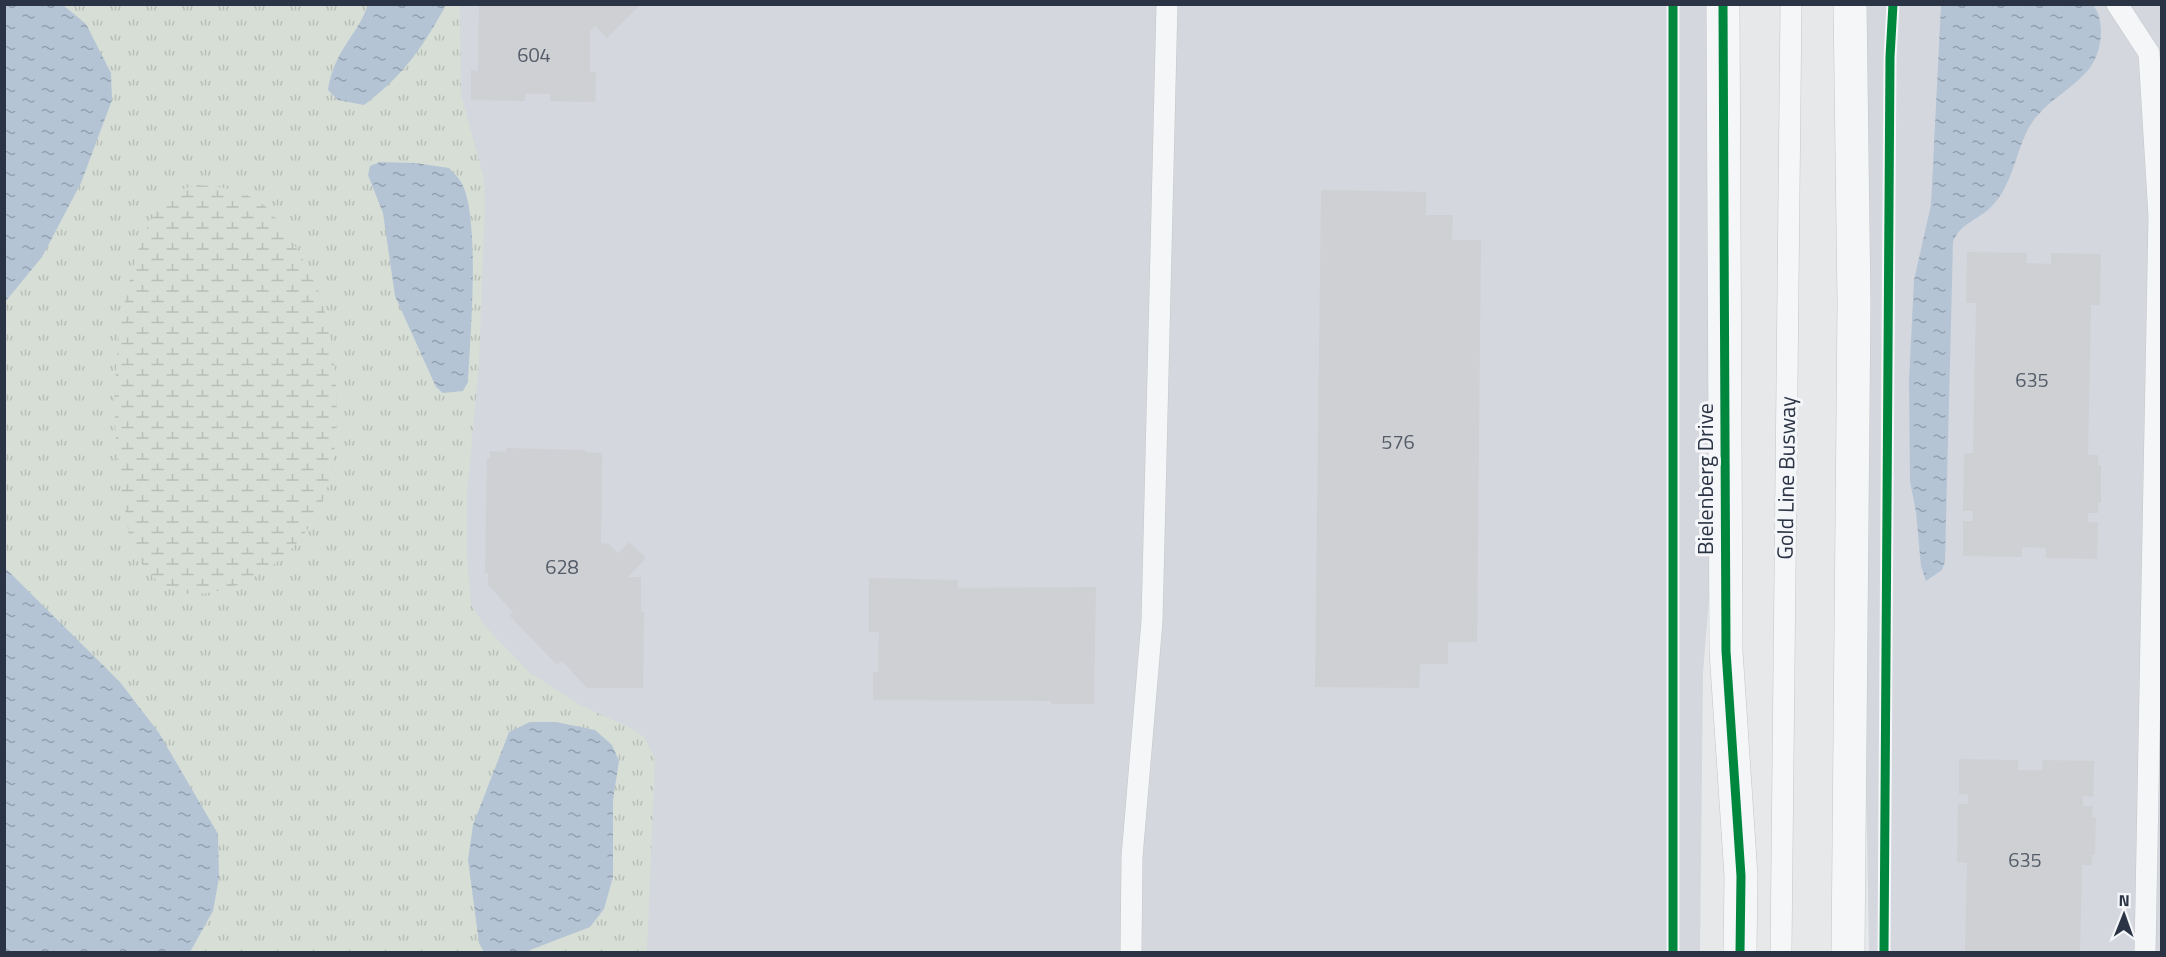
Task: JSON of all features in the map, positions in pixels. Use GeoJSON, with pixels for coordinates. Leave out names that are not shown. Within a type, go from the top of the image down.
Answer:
{"type":"FeatureCollection","features":[{"type":"Feature","properties":{"kind":"street","name":"Bielenberg Drive"},"geometry":{"type":"LineString","coordinates":[[1723,4],[1726,651],[1741,876],[1740,952]]}},
{"type":"Feature","properties":{"kind":"street"},"geometry":{"type":"LineString","coordinates":[[1848,952],[1854,303],[1850,4]]}},
{"type":"Feature","properties":{"kind":"lane"},"geometry":{"type":"LineString","coordinates":[[1131,952],[1132,856],[1152,621],[1167,4]]}},
{"type":"Feature","properties":{"kind":"lane","name":"Gold Line Busway"},"geometry":{"type":"LineString","coordinates":[[1781,952],[1791,4]]}},
{"type":"Feature","properties":{"kind":"lane"},"geometry":{"type":"LineString","coordinates":[[2117,4],[2149,53],[2160,216],[2145,952]]}},
{"type":"Feature","properties":{"kind":"shaded area"},"geometry":{"type":"Polygon","coordinates":[[[5,5],[1731,5],[1725,398],[1703,673],[1700,952],[5,952],[5,5]]]}},
{"type":"Feature","properties":{"kind":"shaded area"},"geometry":{"type":"Polygon","coordinates":[[[1853,5],[2161,5],[2161,952],[1869,952],[1853,5]]]}},
{"type":"Feature","properties":{"kind":"green space"},"geometry":{"type":"Polygon","coordinates":[[[5,5],[460,5],[461,94],[484,179],[485,204],[479,364],[467,495],[467,554],[471,604],[484,625],[529,672],[580,705],[633,729],[644,737],[655,759],[647,952],[5,952],[5,5]]]}},
{"type":"Feature","properties":{"kind":"green space"},"geometry":{"type":"Polygon","coordinates":[[[197,185],[231,190],[261,203],[276,218],[295,245],[317,289],[328,324],[335,366],[337,415],[333,463],[328,484],[322,503],[302,537],[273,565],[256,576],[219,591],[189,594],[171,589],[155,579],[134,550],[119,476],[115,385],[126,295],[142,239],[154,214],[168,197],[197,185]]]}},
{"type":"Feature","properties":{"kind":"water"},"geometry":{"type":"Polygon","coordinates":[[[5,4],[63,5],[86,24],[111,73],[112,100],[81,183],[42,257],[5,302],[5,4]]]}},
{"type":"Feature","properties":{"kind":"water"},"geometry":{"type":"Polygon","coordinates":[[[368,5],[446,5],[411,60],[390,83],[364,105],[338,100],[328,90],[335,64],[358,27],[368,5]]]}},
{"type":"Feature","properties":{"kind":"water"},"geometry":{"type":"Polygon","coordinates":[[[1941,5],[2093,5],[2100,20],[2101,37],[2097,54],[2089,69],[2033,121],[2009,180],[1999,198],[1987,211],[1960,230],[1953,242],[1945,561],[1942,570],[1926,581],[1921,566],[1916,512],[1910,481],[1909,381],[1914,280],[1931,205],[1941,5]]]}},
{"type":"Feature","properties":{"kind":"water"},"geometry":{"type":"Polygon","coordinates":[[[380,162],[415,163],[449,168],[461,182],[467,198],[471,221],[473,279],[468,382],[463,391],[443,393],[436,387],[395,296],[383,213],[368,175],[370,166],[380,162]]]}},
{"type":"Feature","properties":{"kind":"water"},"geometry":{"type":"Polygon","coordinates":[[[4,567],[120,682],[159,733],[218,834],[219,878],[213,911],[190,952],[5,952],[4,567]]]}},
{"type":"Feature","properties":{"kind":"water"},"geometry":{"type":"Polygon","coordinates":[[[530,722],[556,722],[595,730],[612,745],[619,761],[613,800],[613,877],[604,909],[590,927],[525,952],[484,952],[479,943],[468,860],[473,825],[509,732],[530,722]]]}},
{"type":"Feature","properties":{"kind":"building"},"geometry":{"type":"Polygon","coordinates":[[[479,4],[641,4],[607,38],[595,26],[590,31],[590,72],[596,72],[595,102],[550,101],[550,94],[525,94],[525,101],[471,100],[471,70],[478,71],[479,4]]]}},
{"type":"Feature","properties":{"kind":"building"},"geometry":{"type":"Polygon","coordinates":[[[1321,190],[1426,192],[1426,215],[1453,215],[1452,240],[1481,240],[1477,642],[1448,642],[1448,664],[1420,664],[1419,688],[1315,687],[1321,190]]]}},
{"type":"Feature","properties":{"kind":"building"},"geometry":{"type":"Polygon","coordinates":[[[1967,252],[2027,253],[2026,263],[2051,264],[2051,253],[2101,254],[2100,305],[2091,305],[2088,455],[2098,455],[2098,465],[2101,465],[2101,503],[2098,503],[2098,513],[2088,513],[2088,522],[2098,522],[2097,559],[2046,558],[2046,548],[2022,547],[2022,557],[1963,556],[1963,521],[1973,521],[1973,511],[1963,511],[1964,453],[1973,453],[1976,303],[1966,303],[1967,252]]]}},
{"type":"Feature","properties":{"kind":"building"},"geometry":{"type":"Polygon","coordinates":[[[506,448],[585,450],[585,452],[602,453],[601,543],[609,544],[618,553],[629,542],[646,558],[628,577],[641,577],[641,612],[644,612],[643,688],[587,688],[562,661],[557,665],[509,615],[513,612],[488,585],[488,573],[485,573],[487,458],[490,458],[490,451],[506,452],[506,448]]]}},
{"type":"Feature","properties":{"kind":"building"},"geometry":{"type":"Polygon","coordinates":[[[869,578],[958,580],[958,588],[1096,587],[1094,704],[1051,704],[1051,701],[873,700],[873,672],[878,672],[879,632],[869,632],[869,578]]]}},
{"type":"Feature","properties":{"kind":"building"},"geometry":{"type":"Polygon","coordinates":[[[1959,759],[2018,760],[2018,770],[2042,770],[2043,760],[2094,761],[2093,797],[2083,796],[2083,806],[2093,806],[2092,817],[2096,817],[2095,855],[2092,855],[2092,865],[2082,865],[2080,952],[1965,952],[1967,863],[1957,862],[1958,804],[1968,804],[1968,794],[1959,794],[1959,759]]]}},
{"type":"Feature","properties":{"kind":"cycle path"},"geometry":{"type":"LineString","coordinates":[[1673,4],[1673,952]]}},
{"type":"Feature","properties":{"kind":"cycle path"},"geometry":{"type":"LineString","coordinates":[[1723,4],[1726,651],[1741,876],[1740,952]]}},
{"type":"Feature","properties":{"kind":"cycle path"},"geometry":{"type":"LineString","coordinates":[[1884,952],[1890,57],[1893,4]]}}]}
